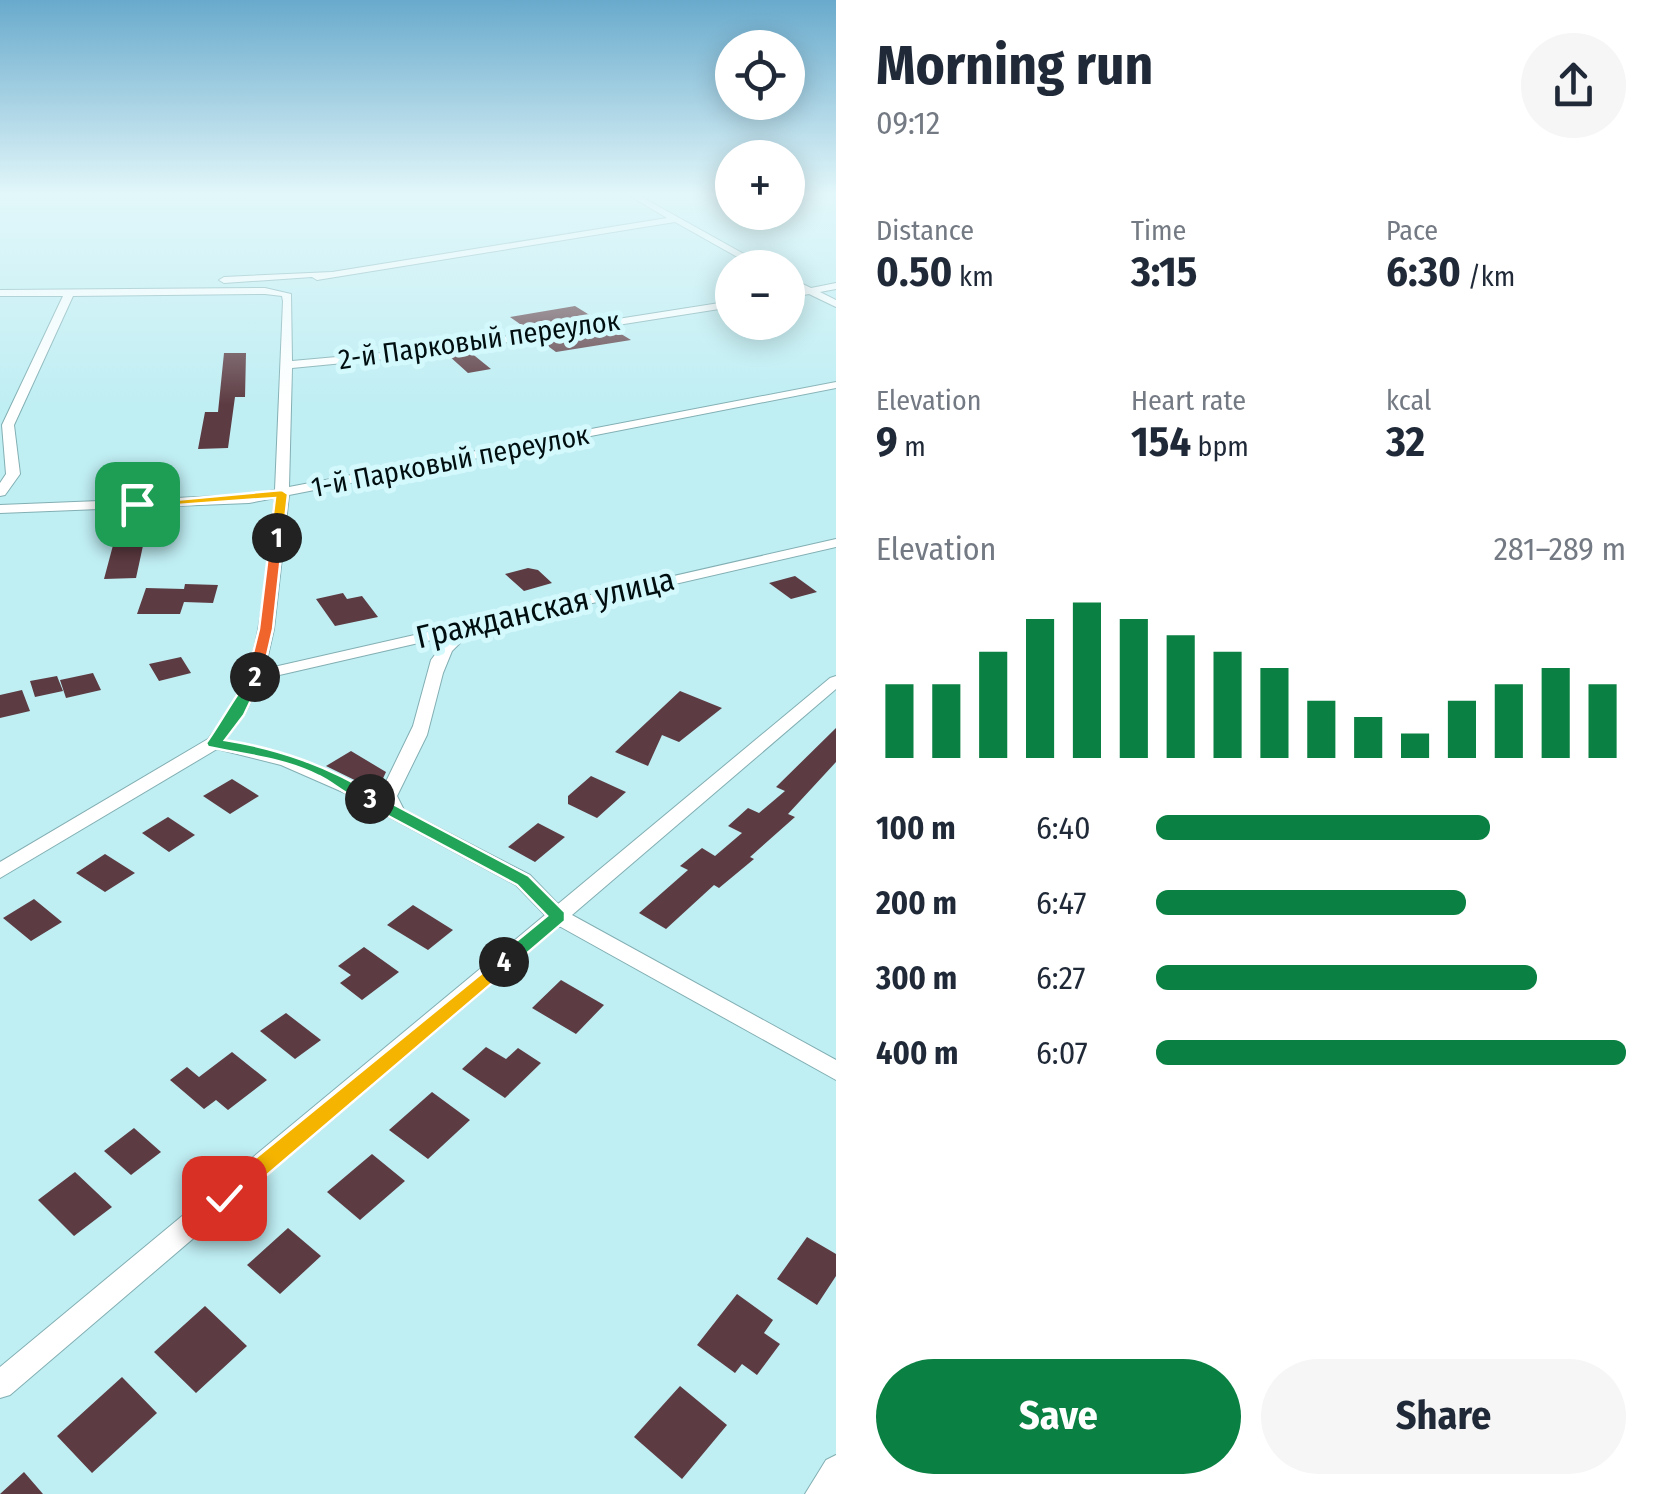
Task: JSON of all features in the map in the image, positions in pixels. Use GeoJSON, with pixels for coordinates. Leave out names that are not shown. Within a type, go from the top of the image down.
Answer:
{"type":"FeatureCollection","features":[{"type":"Feature","properties":{"kind":"street"},"geometry":{"type":"LineString","coordinates":[[69,293],[328,273],[374,266]]}},
{"type":"Feature","properties":{"kind":"street"},"geometry":{"type":"LineString","coordinates":[[0,294],[286,294],[328,273]]}},
{"type":"Feature","properties":{"kind":"street"},"geometry":{"type":"LineString","coordinates":[[805,292],[836,286]]}},
{"type":"Feature","properties":{"kind":"street"},"geometry":{"type":"LineString","coordinates":[[805,290],[836,304]]}},
{"type":"Feature","properties":{"kind":"street"},"geometry":{"type":"LineString","coordinates":[[0,492],[14,474],[8,425],[69,293]]}},
{"type":"Feature","properties":{"kind":"street"},"geometry":{"type":"LineString","coordinates":[[0,871],[214,743],[236,715],[255,676],[266,629],[282,494],[286,294]]}},
{"type":"Feature","properties":{"kind":"street","name":"2-й Парковый переулок"},"geometry":{"type":"LineString","coordinates":[[286,365],[426,352],[715,307]]}},
{"type":"Feature","properties":{"kind":"street","name":"1-й Парковый переулок"},"geometry":{"type":"LineString","coordinates":[[0,509],[216,502],[282,494],[836,385]]}},
{"type":"Feature","properties":{"kind":"street","name":"Гражданская улица"},"geometry":{"type":"LineString","coordinates":[[255,676],[836,543]]}},
{"type":"Feature","properties":{"kind":"street"},"geometry":{"type":"LineString","coordinates":[[396,814],[388,796],[422,728],[434,664],[456,635],[495,620]]}},
{"type":"Feature","properties":{"kind":"street"},"geometry":{"type":"LineString","coordinates":[[0,1385],[836,681]]}},
{"type":"Feature","properties":{"kind":"street"},"geometry":{"type":"LineString","coordinates":[[214,743],[267,752],[323,771],[523,880],[558,917],[836,1070]]}},
{"type":"Feature","properties":{"kind":"street"},"geometry":{"type":"LineString","coordinates":[[820,1494],[836,1470]]}},
{"type":"Feature","properties":{"kind":"building"},"geometry":{"type":"Polygon","coordinates":[[[575,306],[596,319],[527,329],[510,317],[575,306]]]}},
{"type":"Feature","properties":{"kind":"building"},"geometry":{"type":"Polygon","coordinates":[[[613,329],[631,340],[556,352],[541,341],[613,329]]]}},
{"type":"Feature","properties":{"kind":"building"},"geometry":{"type":"Polygon","coordinates":[[[470,352],[491,369],[468,373],[448,355],[470,352]]]}},
{"type":"Feature","properties":{"kind":"building"},"geometry":{"type":"Polygon","coordinates":[[[224,353],[246,353],[245,397],[235,397],[228,448],[198,449],[205,412],[218,412],[224,353]]]}},
{"type":"Feature","properties":{"kind":"building"},"geometry":{"type":"Polygon","coordinates":[[[149,518],[136,578],[104,579],[120,519],[149,518]]]}},
{"type":"Feature","properties":{"kind":"building"},"geometry":{"type":"Polygon","coordinates":[[[528,568],[538,570],[552,583],[524,591],[505,574],[528,568]]]}},
{"type":"Feature","properties":{"kind":"building"},"geometry":{"type":"Polygon","coordinates":[[[795,576],[817,592],[791,599],[769,583],[795,576]]]}},
{"type":"Feature","properties":{"kind":"building"},"geometry":{"type":"Polygon","coordinates":[[[185,584],[218,585],[213,603],[184,602],[180,614],[137,614],[146,588],[184,589],[185,584]]]}},
{"type":"Feature","properties":{"kind":"building"},"geometry":{"type":"Polygon","coordinates":[[[343,593],[347,599],[362,596],[378,617],[335,626],[316,599],[343,593]]]}},
{"type":"Feature","properties":{"kind":"building"},"geometry":{"type":"Polygon","coordinates":[[[181,657],[191,673],[159,681],[149,664],[181,657]]]}},
{"type":"Feature","properties":{"kind":"building"},"geometry":{"type":"Polygon","coordinates":[[[93,673],[101,690],[66,698],[60,680],[93,673]]]}},
{"type":"Feature","properties":{"kind":"building"},"geometry":{"type":"Polygon","coordinates":[[[57,676],[63,691],[35,697],[30,681],[57,676]]]}},
{"type":"Feature","properties":{"kind":"building"},"geometry":{"type":"Polygon","coordinates":[[[22,690],[30,711],[0,718],[0,695],[22,690]]]}},
{"type":"Feature","properties":{"kind":"building"},"geometry":{"type":"Polygon","coordinates":[[[680,691],[722,708],[679,742],[662,735],[648,766],[615,752],[680,691]]]}},
{"type":"Feature","properties":{"kind":"building"},"geometry":{"type":"Polygon","coordinates":[[[836,728],[836,762],[788,814],[795,817],[750,857],[754,859],[719,888],[714,885],[666,929],[639,913],[688,870],[680,866],[702,848],[715,856],[742,833],[728,826],[748,808],[759,813],[785,791],[776,787],[836,728]]]}},
{"type":"Feature","properties":{"kind":"building"},"geometry":{"type":"Polygon","coordinates":[[[351,751],[386,772],[377,791],[326,766],[351,751]]]}},
{"type":"Feature","properties":{"kind":"building"},"geometry":{"type":"Polygon","coordinates":[[[591,776],[626,792],[597,818],[568,804],[568,796],[591,776]]]}},
{"type":"Feature","properties":{"kind":"building"},"geometry":{"type":"Polygon","coordinates":[[[232,779],[259,796],[230,814],[203,796],[232,779]]]}},
{"type":"Feature","properties":{"kind":"building"},"geometry":{"type":"Polygon","coordinates":[[[168,817],[195,835],[169,852],[142,833],[168,817]]]}},
{"type":"Feature","properties":{"kind":"building"},"geometry":{"type":"Polygon","coordinates":[[[538,823],[565,837],[535,862],[508,847],[538,823]]]}},
{"type":"Feature","properties":{"kind":"building"},"geometry":{"type":"Polygon","coordinates":[[[105,854],[135,873],[105,892],[76,873],[105,854]]]}},
{"type":"Feature","properties":{"kind":"building"},"geometry":{"type":"Polygon","coordinates":[[[34,899],[62,922],[31,941],[3,918],[34,899]]]}},
{"type":"Feature","properties":{"kind":"building"},"geometry":{"type":"Polygon","coordinates":[[[413,905],[453,930],[428,950],[387,925],[413,905]]]}},
{"type":"Feature","properties":{"kind":"building"},"geometry":{"type":"Polygon","coordinates":[[[364,947],[399,972],[362,1000],[340,983],[351,975],[338,966],[364,947]]]}},
{"type":"Feature","properties":{"kind":"building"},"geometry":{"type":"Polygon","coordinates":[[[561,980],[604,1005],[576,1034],[532,1008],[561,980]]]}},
{"type":"Feature","properties":{"kind":"building"},"geometry":{"type":"Polygon","coordinates":[[[286,1013],[321,1040],[295,1059],[260,1031],[286,1013]]]}},
{"type":"Feature","properties":{"kind":"building"},"geometry":{"type":"Polygon","coordinates":[[[486,1047],[506,1059],[518,1048],[541,1063],[505,1098],[462,1069],[486,1047]]]}},
{"type":"Feature","properties":{"kind":"building"},"geometry":{"type":"Polygon","coordinates":[[[232,1052],[267,1080],[228,1110],[216,1100],[204,1109],[170,1080],[187,1067],[199,1077],[232,1052]]]}},
{"type":"Feature","properties":{"kind":"building"},"geometry":{"type":"Polygon","coordinates":[[[432,1092],[470,1120],[428,1159],[389,1130],[432,1092]]]}},
{"type":"Feature","properties":{"kind":"building"},"geometry":{"type":"Polygon","coordinates":[[[134,1128],[161,1152],[131,1175],[104,1151],[134,1128]]]}},
{"type":"Feature","properties":{"kind":"building"},"geometry":{"type":"Polygon","coordinates":[[[372,1154],[405,1181],[360,1220],[327,1192],[372,1154]]]}},
{"type":"Feature","properties":{"kind":"building"},"geometry":{"type":"Polygon","coordinates":[[[75,1172],[112,1207],[74,1236],[38,1200],[75,1172]]]}},
{"type":"Feature","properties":{"kind":"building"},"geometry":{"type":"Polygon","coordinates":[[[288,1228],[321,1256],[280,1294],[247,1265],[288,1228]]]}},
{"type":"Feature","properties":{"kind":"building"},"geometry":{"type":"Polygon","coordinates":[[[807,1237],[836,1254],[836,1276],[817,1305],[777,1279],[807,1237]]]}},
{"type":"Feature","properties":{"kind":"building"},"geometry":{"type":"Polygon","coordinates":[[[737,1294],[773,1320],[764,1333],[780,1344],[757,1375],[742,1364],[735,1373],[697,1345],[737,1294]]]}},
{"type":"Feature","properties":{"kind":"building"},"geometry":{"type":"Polygon","coordinates":[[[205,1306],[247,1346],[196,1393],[154,1352],[205,1306]]]}},
{"type":"Feature","properties":{"kind":"building"},"geometry":{"type":"Polygon","coordinates":[[[122,1377],[157,1413],[92,1473],[57,1436],[122,1377]]]}},
{"type":"Feature","properties":{"kind":"building"},"geometry":{"type":"Polygon","coordinates":[[[680,1386],[727,1425],[682,1479],[634,1437],[680,1386]]]}},
{"type":"Feature","properties":{"kind":"building"},"geometry":{"type":"Polygon","coordinates":[[[24,1472],[43,1494],[0,1494],[24,1472]]]}},
{"type":"Feature","properties":{"kind":"route"},"geometry":{"type":"LineString","coordinates":[[137,504],[216,502],[282,494],[266,629],[255,676],[236,715],[214,743],[267,752],[323,771],[523,880],[558,917],[224,1198]]}}]}
